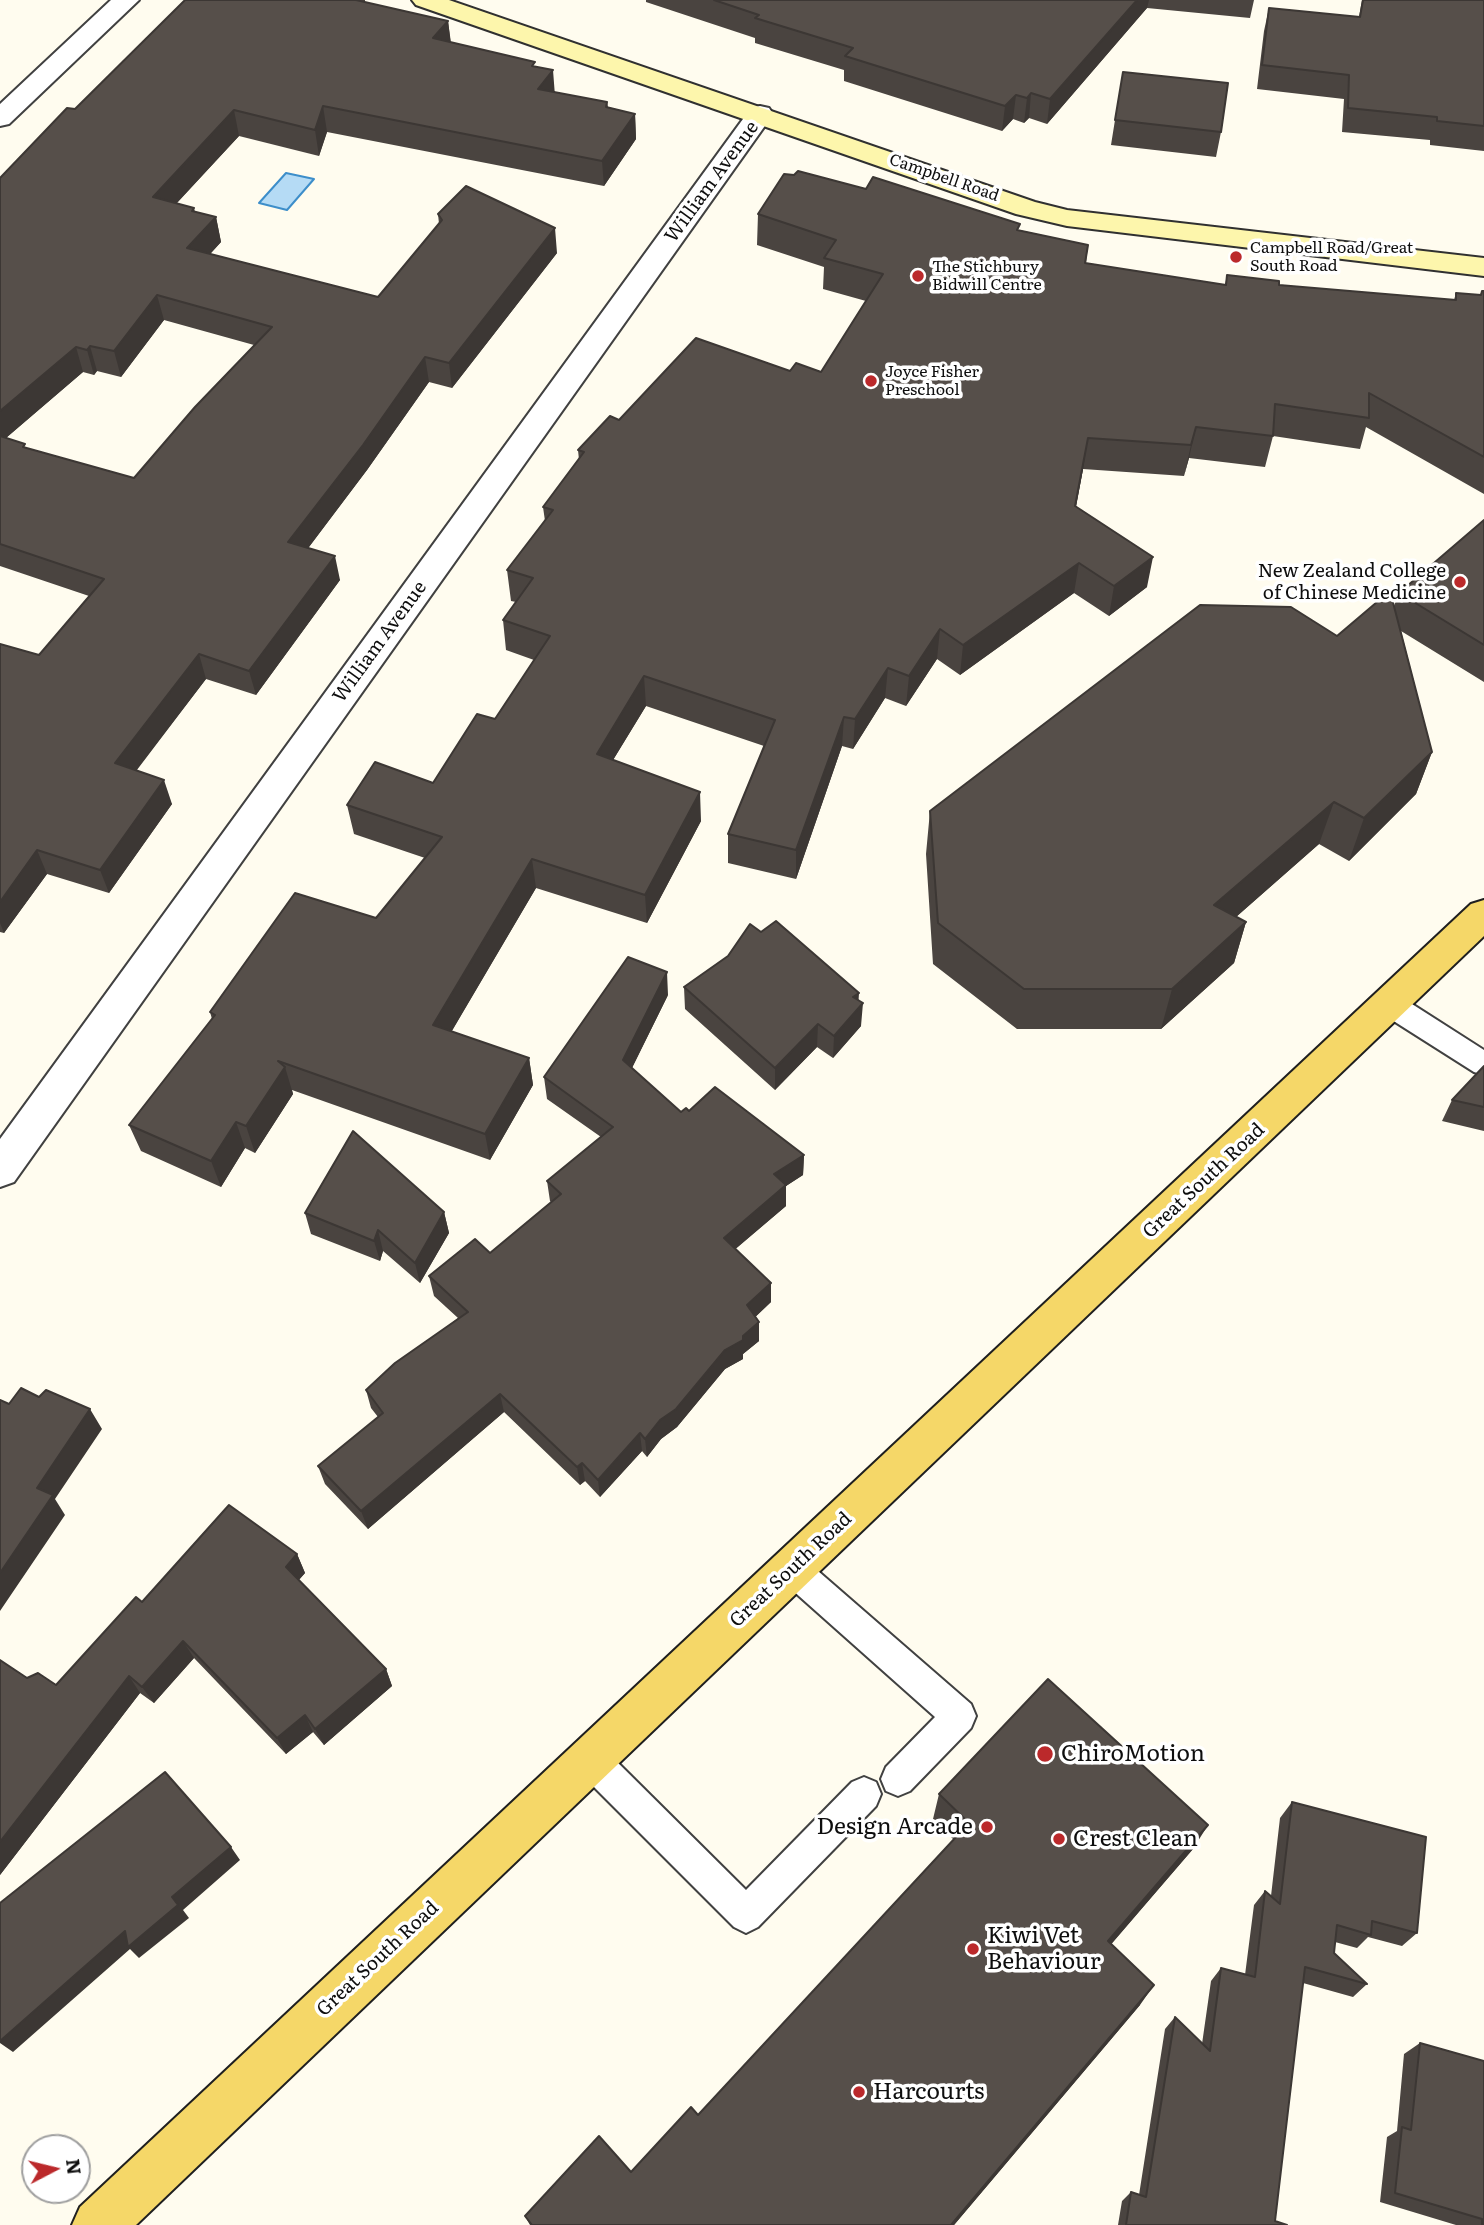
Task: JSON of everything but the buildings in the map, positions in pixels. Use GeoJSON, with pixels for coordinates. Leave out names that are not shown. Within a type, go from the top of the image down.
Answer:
{"type":"FeatureCollection","features":[{"type":"Feature","properties":{"kind":"main road","name":"Campbell Road"},"geometry":{"type":"LineString","coordinates":[[425,0],[1027,208],[1067,218],[1484,267]]}},
{"type":"Feature","properties":{"kind":"main road","name":"Great South Road"},"geometry":{"type":"LineString","coordinates":[[98,2225],[1391,1005],[1484,914]]}},
{"type":"Feature","properties":{"kind":"street"},"geometry":{"type":"LineString","coordinates":[[0,118],[126,0]]}},
{"type":"Feature","properties":{"kind":"street","name":"William Avenue"},"geometry":{"type":"LineString","coordinates":[[0,1170],[761,114]]}},
{"type":"Feature","properties":{"kind":"lane"},"geometry":{"type":"LineString","coordinates":[[1391,1005],[1484,1064]]}},
{"type":"Feature","properties":{"kind":"lane"},"geometry":{"type":"LineString","coordinates":[[792,1569],[959,1716],[898,1779]]}},
{"type":"Feature","properties":{"kind":"lane"},"geometry":{"type":"LineString","coordinates":[[590,1759],[747,1915],[864,1794]]}},
{"type":"Feature","properties":{"kind":"water"},"geometry":{"type":"Polygon","coordinates":[[[286,173],[314,179],[287,210],[259,203],[286,173]]]}},
{"type":"Feature","properties":{"kind":"place","name":"Campbell Road/Great South Road"},"geometry":{"type":"Point","coordinates":[1236,257]}},
{"type":"Feature","properties":{"kind":"place","name":"The Stichbury Bidwill Centre"},"geometry":{"type":"Point","coordinates":[918,276]}},
{"type":"Feature","properties":{"kind":"place","name":"Joyce Fisher Preschool"},"geometry":{"type":"Point","coordinates":[871,381]}},
{"type":"Feature","properties":{"kind":"place","name":"New Zealand College of Chinese Medicine"},"geometry":{"type":"Point","coordinates":[1460,582]}},
{"type":"Feature","properties":{"kind":"place","name":"ChiroMotion"},"geometry":{"type":"Point","coordinates":[1045,1754]}},
{"type":"Feature","properties":{"kind":"place","name":"Design Arcade"},"geometry":{"type":"Point","coordinates":[987,1827]}},
{"type":"Feature","properties":{"kind":"place","name":"Crest Clean"},"geometry":{"type":"Point","coordinates":[1059,1839]}},
{"type":"Feature","properties":{"kind":"place","name":"Kiwi Vet Behaviour"},"geometry":{"type":"Point","coordinates":[973,1949]}},
{"type":"Feature","properties":{"kind":"place","name":"Harcourts"},"geometry":{"type":"Point","coordinates":[859,2092]}}]}
